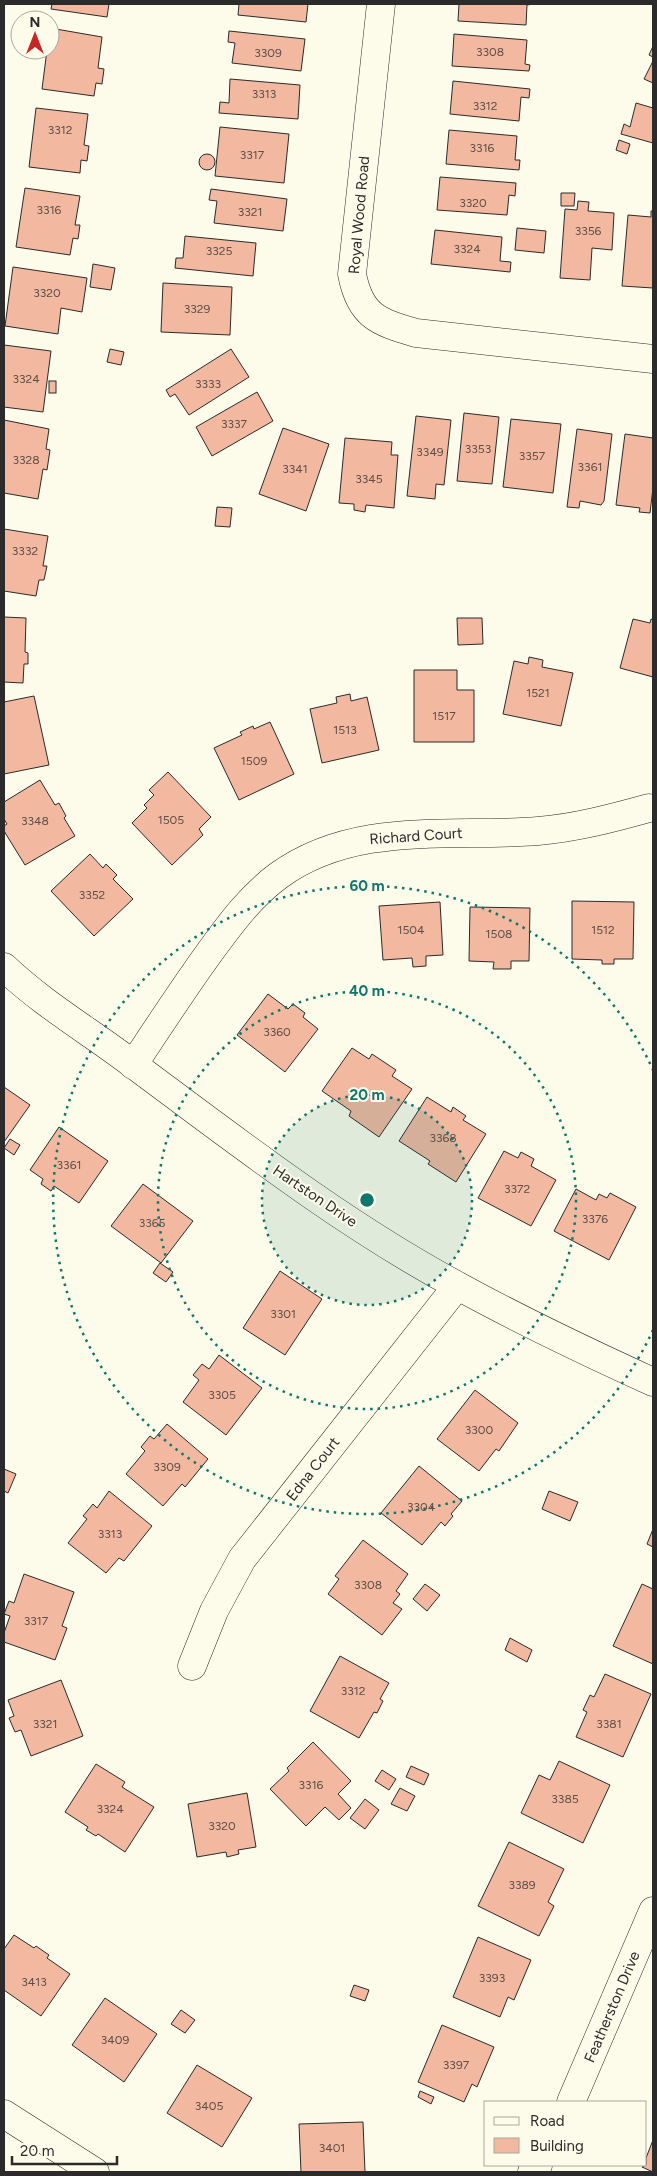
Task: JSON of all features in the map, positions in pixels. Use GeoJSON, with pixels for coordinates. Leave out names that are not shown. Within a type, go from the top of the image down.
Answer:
{"type":"FeatureCollection","features":[{"type":"Feature","properties":{"kind":"street","name":"Royal Wood Road"},"geometry":{"type":"LineString","coordinates":[[381,4],[352,274],[356,292],[368,310],[375,318],[386,324],[416,333],[653,359]]}},
{"type":"Feature","properties":{"kind":"street","name":"Richard Court"},"geometry":{"type":"LineString","coordinates":[[134,1064],[238,913],[278,876],[316,855],[368,839],[403,834],[538,831],[597,822],[649,808]]}},
{"type":"Feature","properties":{"kind":"street","name":"Hartston Drive"},"geometry":{"type":"LineString","coordinates":[[4,968],[29,991],[134,1064],[212,1125],[297,1185],[388,1245],[457,1286],[653,1382]]}},
{"type":"Feature","properties":{"kind":"street","name":"Edna Court"},"geometry":{"type":"LineString","coordinates":[[192,1666],[214,1611],[242,1559],[457,1286]]}},
{"type":"Feature","properties":{"kind":"street","name":"Featherston Drive"},"geometry":{"type":"LineString","coordinates":[[571,2101],[653,1911]]}},
{"type":"Feature","properties":{"kind":"street"},"geometry":{"type":"LineString","coordinates":[[4,2114],[95,2172]]}},
{"type":"Feature","properties":{"kind":"building"},"geometry":{"type":"Polygon","coordinates":[[[52,4],[109,4],[107,17],[51,9],[52,4]]]}},
{"type":"Feature","properties":{"kind":"building"},"geometry":{"type":"Polygon","coordinates":[[[239,4],[308,4],[306,22],[238,15],[239,4]]]}},
{"type":"Feature","properties":{"kind":"building"},"geometry":{"type":"Polygon","coordinates":[[[459,4],[534,4],[527,5],[526,25],[458,21],[459,4]]]}},
{"type":"Feature","properties":{"kind":"building"},"geometry":{"type":"Polygon","coordinates":[[[60,30],[102,37],[98,68],[104,69],[102,84],[96,83],[94,96],[42,89],[46,60],[60,60],[60,30]]]}},
{"type":"Feature","properties":{"kind":"building"},"geometry":{"type":"Polygon","coordinates":[[[229,31],[305,39],[301,71],[232,63],[235,43],[228,42],[229,31]]]}},
{"type":"Feature","properties":{"kind":"building"},"geometry":{"type":"Polygon","coordinates":[[[454,34],[527,40],[525,64],[530,65],[529,71],[452,66],[454,34]]]}},
{"type":"Feature","properties":{"kind":"building"},"geometry":{"type":"Polygon","coordinates":[[[653,46],[653,57],[649,55],[653,46]]]}},
{"type":"Feature","properties":{"kind":"building"},"geometry":{"type":"Polygon","coordinates":[[[653,61],[653,83],[644,79],[653,61]]]}},
{"type":"Feature","properties":{"kind":"building"},"geometry":{"type":"Polygon","coordinates":[[[230,79],[300,85],[298,119],[219,113],[220,102],[229,103],[230,79]]]}},
{"type":"Feature","properties":{"kind":"building"},"geometry":{"type":"Polygon","coordinates":[[[453,81],[530,89],[529,98],[521,97],[519,121],[450,114],[453,81]]]}},
{"type":"Feature","properties":{"kind":"building"},"geometry":{"type":"Polygon","coordinates":[[[636,103],[653,108],[653,143],[621,134],[624,124],[630,127],[636,103]]]}},
{"type":"Feature","properties":{"kind":"building"},"geometry":{"type":"Polygon","coordinates":[[[36,108],[88,114],[84,145],[89,146],[87,161],[81,160],[80,173],[29,167],[36,108]]]}},
{"type":"Feature","properties":{"kind":"building"},"geometry":{"type":"Polygon","coordinates":[[[220,127],[289,134],[284,183],[215,176],[220,127]]]}},
{"type":"Feature","properties":{"kind":"building"},"geometry":{"type":"Polygon","coordinates":[[[449,130],[517,136],[515,160],[520,160],[519,170],[446,164],[449,130]]]}},
{"type":"Feature","properties":{"kind":"building"},"geometry":{"type":"Polygon","coordinates":[[[619,140],[630,144],[627,154],[616,150],[619,140]]]}},
{"type":"Feature","properties":{"kind":"building"},"geometry":{"type":"Polygon","coordinates":[[[207,154],[215,162],[207,170],[199,162],[207,154]]]}},
{"type":"Feature","properties":{"kind":"building"},"geometry":{"type":"Polygon","coordinates":[[[440,177],[516,183],[515,196],[509,195],[507,215],[437,210],[440,177]]]}},
{"type":"Feature","properties":{"kind":"building"},"geometry":{"type":"Polygon","coordinates":[[[25,188],[80,196],[75,225],[80,225],[78,239],[73,238],[70,255],[16,247],[25,188]]]}},
{"type":"Feature","properties":{"kind":"building"},"geometry":{"type":"Polygon","coordinates":[[[211,189],[287,199],[283,231],[214,223],[217,201],[209,200],[211,189]]]}},
{"type":"Feature","properties":{"kind":"building"},"geometry":{"type":"Polygon","coordinates":[[[561,193],[575,193],[574,206],[561,206],[561,193]]]}},
{"type":"Feature","properties":{"kind":"building"},"geometry":{"type":"Polygon","coordinates":[[[578,201],[589,202],[588,211],[614,213],[612,250],[592,248],[590,280],[560,278],[565,209],[577,210],[578,201]]]}},
{"type":"Feature","properties":{"kind":"building"},"geometry":{"type":"Polygon","coordinates":[[[651,211],[653,211],[653,288],[622,286],[628,215],[651,217],[651,211]]]}},
{"type":"Feature","properties":{"kind":"building"},"geometry":{"type":"Polygon","coordinates":[[[517,228],[546,231],[544,253],[515,250],[517,228]]]}},
{"type":"Feature","properties":{"kind":"building"},"geometry":{"type":"Polygon","coordinates":[[[435,230],[502,237],[500,261],[511,262],[510,272],[431,264],[435,230]]]}},
{"type":"Feature","properties":{"kind":"building"},"geometry":{"type":"Polygon","coordinates":[[[185,236],[256,243],[253,276],[175,268],[176,258],[183,258],[185,236]]]}},
{"type":"Feature","properties":{"kind":"building"},"geometry":{"type":"Polygon","coordinates":[[[93,264],[115,268],[111,290],[90,287],[93,264]]]}},
{"type":"Feature","properties":{"kind":"building"},"geometry":{"type":"Polygon","coordinates":[[[13,267],[87,278],[82,312],[61,308],[58,334],[5,326],[13,267]]]}},
{"type":"Feature","properties":{"kind":"building"},"geometry":{"type":"Polygon","coordinates":[[[163,283],[232,287],[230,335],[161,332],[163,283]]]}},
{"type":"Feature","properties":{"kind":"building"},"geometry":{"type":"Polygon","coordinates":[[[4,345],[51,351],[43,412],[4,407],[4,345]]]}},
{"type":"Feature","properties":{"kind":"building"},"geometry":{"type":"Polygon","coordinates":[[[110,349],[124,352],[121,365],[107,362],[110,349]]]}},
{"type":"Feature","properties":{"kind":"building"},"geometry":{"type":"Polygon","coordinates":[[[231,349],[249,377],[189,415],[175,394],[170,397],[166,390],[231,349]]]}},
{"type":"Feature","properties":{"kind":"building"},"geometry":{"type":"Polygon","coordinates":[[[49,381],[56,381],[56,393],[49,393],[49,381]]]}},
{"type":"Feature","properties":{"kind":"building"},"geometry":{"type":"Polygon","coordinates":[[[257,392],[273,421],[212,456],[196,427],[257,392]]]}},
{"type":"Feature","properties":{"kind":"building"},"geometry":{"type":"Polygon","coordinates":[[[464,413],[499,417],[492,484],[457,481],[464,413]]]}},
{"type":"Feature","properties":{"kind":"building"},"geometry":{"type":"Polygon","coordinates":[[[416,416],[451,420],[444,485],[436,484],[435,499],[407,496],[416,416]]]}},
{"type":"Feature","properties":{"kind":"building"},"geometry":{"type":"Polygon","coordinates":[[[511,419],[561,424],[553,493],[503,487],[511,419]]]}},
{"type":"Feature","properties":{"kind":"building"},"geometry":{"type":"Polygon","coordinates":[[[4,420],[49,429],[46,449],[50,450],[47,470],[43,469],[38,499],[4,493],[4,420]]]}},
{"type":"Feature","properties":{"kind":"building"},"geometry":{"type":"Polygon","coordinates":[[[283,428],[329,444],[306,511],[259,494],[283,428]]]}},
{"type":"Feature","properties":{"kind":"building"},"geometry":{"type":"Polygon","coordinates":[[[577,429],[612,434],[604,501],[601,505],[580,501],[579,508],[567,507],[577,429]]]}},
{"type":"Feature","properties":{"kind":"building"},"geometry":{"type":"Polygon","coordinates":[[[625,434],[653,438],[653,488],[650,513],[639,512],[640,508],[616,505],[625,434]]]}},
{"type":"Feature","properties":{"kind":"building"},"geometry":{"type":"Polygon","coordinates":[[[345,438],[392,442],[391,455],[398,455],[394,508],[366,505],[365,512],[354,510],[354,504],[339,503],[345,438]]]}},
{"type":"Feature","properties":{"kind":"building"},"geometry":{"type":"Polygon","coordinates":[[[217,507],[232,508],[230,527],[215,526],[217,507]]]}},
{"type":"Feature","properties":{"kind":"building"},"geometry":{"type":"Polygon","coordinates":[[[4,529],[48,536],[43,566],[47,566],[44,580],[39,580],[36,596],[4,591],[4,529]]]}},
{"type":"Feature","properties":{"kind":"building"},"geometry":{"type":"Polygon","coordinates":[[[4,617],[26,618],[25,652],[28,653],[28,664],[24,664],[23,683],[4,682],[4,617]]]}},
{"type":"Feature","properties":{"kind":"building"},"geometry":{"type":"Polygon","coordinates":[[[457,618],[482,618],[483,644],[458,645],[457,618]]]}},
{"type":"Feature","properties":{"kind":"building"},"geometry":{"type":"Polygon","coordinates":[[[633,619],[650,623],[651,619],[653,620],[653,677],[620,668],[633,619]]]}},
{"type":"Feature","properties":{"kind":"building"},"geometry":{"type":"Polygon","coordinates":[[[529,657],[543,660],[542,667],[573,673],[561,726],[503,714],[514,661],[528,664],[529,657]]]}},
{"type":"Feature","properties":{"kind":"building"},"geometry":{"type":"Polygon","coordinates":[[[414,670],[457,670],[457,690],[474,690],[474,742],[414,742],[414,670]]]}},
{"type":"Feature","properties":{"kind":"building"},"geometry":{"type":"Polygon","coordinates":[[[350,694],[351,701],[367,697],[379,750],[322,763],[310,709],[337,703],[336,697],[350,694]]]}},
{"type":"Feature","properties":{"kind":"building"},"geometry":{"type":"Polygon","coordinates":[[[34,696],[49,765],[4,774],[4,702],[34,696]]]}},
{"type":"Feature","properties":{"kind":"building"},"geometry":{"type":"Polygon","coordinates":[[[270,722],[294,774],[239,800],[214,748],[242,735],[240,732],[253,726],[254,729],[270,722]]]}},
{"type":"Feature","properties":{"kind":"building"},"geometry":{"type":"Polygon","coordinates":[[[168,772],[211,817],[199,829],[203,835],[172,865],[132,823],[147,808],[144,805],[154,795],[149,790],[168,772]]]}},
{"type":"Feature","properties":{"kind":"building"},"geometry":{"type":"Polygon","coordinates":[[[40,780],[55,805],[59,803],[66,816],[64,818],[75,836],[25,865],[4,831],[4,826],[7,824],[4,819],[4,802],[40,780]]]}},
{"type":"Feature","properties":{"kind":"building"},"geometry":{"type":"Polygon","coordinates":[[[90,854],[103,868],[106,864],[117,875],[113,879],[133,899],[94,936],[51,891],[90,854]]]}},
{"type":"Feature","properties":{"kind":"building"},"geometry":{"type":"Polygon","coordinates":[[[572,901],[634,902],[633,959],[614,959],[614,964],[602,964],[602,960],[572,959],[572,901]]]}},
{"type":"Feature","properties":{"kind":"building"},"geometry":{"type":"Polygon","coordinates":[[[440,902],[443,955],[426,956],[426,966],[413,967],[412,958],[383,960],[379,906],[440,902]]]}},
{"type":"Feature","properties":{"kind":"building"},"geometry":{"type":"Polygon","coordinates":[[[470,907],[530,908],[529,961],[511,961],[511,969],[493,969],[494,962],[469,961],[470,907]]]}},
{"type":"Feature","properties":{"kind":"building"},"geometry":{"type":"Polygon","coordinates":[[[268,994],[288,1009],[293,1004],[305,1013],[303,1017],[318,1029],[285,1072],[237,1035],[268,994]]]}},
{"type":"Feature","properties":{"kind":"building"},"geometry":{"type":"Polygon","coordinates":[[[352,1048],[369,1059],[372,1054],[396,1070],[392,1076],[412,1089],[379,1137],[349,1116],[351,1111],[322,1091],[352,1048]]]}},
{"type":"Feature","properties":{"kind":"building"},"geometry":{"type":"Polygon","coordinates":[[[4,1087],[30,1105],[4,1142],[4,1087]]]}},
{"type":"Feature","properties":{"kind":"building"},"geometry":{"type":"Polygon","coordinates":[[[427,1097],[451,1112],[453,1107],[466,1116],[463,1120],[486,1134],[456,1182],[428,1164],[430,1161],[399,1141],[427,1097]]]}},
{"type":"Feature","properties":{"kind":"building"},"geometry":{"type":"Polygon","coordinates":[[[59,1127],[108,1161],[79,1203],[54,1186],[51,1191],[41,1184],[43,1179],[30,1170],[59,1127]]]}},
{"type":"Feature","properties":{"kind":"building"},"geometry":{"type":"Polygon","coordinates":[[[10,1139],[20,1145],[14,1155],[4,1148],[10,1139]]]}},
{"type":"Feature","properties":{"kind":"building"},"geometry":{"type":"Polygon","coordinates":[[[504,1151],[518,1158],[521,1152],[534,1159],[531,1166],[556,1180],[531,1226],[478,1198],[504,1151]]]}},
{"type":"Feature","properties":{"kind":"building"},"geometry":{"type":"Polygon","coordinates":[[[143,1184],[193,1221],[161,1263],[111,1226],[143,1184]]]}},
{"type":"Feature","properties":{"kind":"building"},"geometry":{"type":"Polygon","coordinates":[[[576,1189],[596,1200],[599,1194],[607,1198],[610,1193],[636,1207],[609,1260],[554,1231],[576,1189]]]}},
{"type":"Feature","properties":{"kind":"building"},"geometry":{"type":"Polygon","coordinates":[[[160,1263],[173,1272],[166,1282],[153,1273],[160,1263]]]}},
{"type":"Feature","properties":{"kind":"building"},"geometry":{"type":"Polygon","coordinates":[[[280,1271],[322,1299],[285,1355],[243,1328],[280,1271]]]}},
{"type":"Feature","properties":{"kind":"building"},"geometry":{"type":"Polygon","coordinates":[[[219,1355],[262,1388],[226,1435],[183,1402],[199,1380],[193,1375],[202,1364],[209,1369],[219,1355]]]}},
{"type":"Feature","properties":{"kind":"building"},"geometry":{"type":"Polygon","coordinates":[[[475,1390],[518,1423],[499,1451],[496,1449],[479,1471],[437,1439],[475,1390]]]}},
{"type":"Feature","properties":{"kind":"building"},"geometry":{"type":"Polygon","coordinates":[[[167,1424],[208,1459],[185,1487],[182,1484],[163,1506],[126,1474],[145,1451],[141,1447],[150,1436],[154,1439],[167,1424]]]}},
{"type":"Feature","properties":{"kind":"building"},"geometry":{"type":"Polygon","coordinates":[[[419,1466],[462,1501],[451,1514],[453,1516],[445,1526],[441,1522],[422,1545],[381,1513],[419,1466]]]}},
{"type":"Feature","properties":{"kind":"building"},"geometry":{"type":"Polygon","coordinates":[[[4,1469],[16,1474],[8,1493],[4,1491],[4,1469]]]}},
{"type":"Feature","properties":{"kind":"building"},"geometry":{"type":"Polygon","coordinates":[[[109,1491],[152,1526],[124,1561],[119,1558],[106,1573],[68,1543],[87,1519],[83,1516],[93,1504],[97,1508],[109,1491]]]}},
{"type":"Feature","properties":{"kind":"building"},"geometry":{"type":"Polygon","coordinates":[[[549,1491],[578,1502],[570,1521],[542,1509],[549,1491]]]}},
{"type":"Feature","properties":{"kind":"building"},"geometry":{"type":"Polygon","coordinates":[[[653,1529],[653,1547],[647,1544],[653,1529]]]}},
{"type":"Feature","properties":{"kind":"building"},"geometry":{"type":"Polygon","coordinates":[[[363,1540],[408,1574],[396,1591],[400,1594],[393,1603],[402,1609],[382,1635],[328,1594],[339,1579],[335,1576],[363,1540]]]}},
{"type":"Feature","properties":{"kind":"building"},"geometry":{"type":"Polygon","coordinates":[[[24,1574],[74,1592],[62,1626],[67,1628],[55,1660],[4,1642],[4,1633],[10,1616],[4,1614],[9,1601],[14,1603],[24,1574]]]}},
{"type":"Feature","properties":{"kind":"building"},"geometry":{"type":"Polygon","coordinates":[[[425,1584],[440,1595],[427,1611],[413,1599],[425,1584]]]}},
{"type":"Feature","properties":{"kind":"building"},"geometry":{"type":"Polygon","coordinates":[[[642,1584],[653,1589],[653,1664],[613,1646],[642,1584]]]}},
{"type":"Feature","properties":{"kind":"building"},"geometry":{"type":"Polygon","coordinates":[[[510,1638],[532,1650],[527,1662],[505,1650],[510,1638]]]}},
{"type":"Feature","properties":{"kind":"building"},"geometry":{"type":"Polygon","coordinates":[[[340,1656],[389,1683],[380,1699],[383,1701],[377,1713],[374,1712],[359,1738],[310,1711],[340,1656]]]}},
{"type":"Feature","properties":{"kind":"building"},"geometry":{"type":"Polygon","coordinates":[[[605,1674],[651,1694],[623,1757],[576,1737],[587,1712],[583,1710],[590,1695],[594,1697],[605,1674]]]}},
{"type":"Feature","properties":{"kind":"building"},"geometry":{"type":"Polygon","coordinates":[[[61,1680],[83,1736],[31,1756],[21,1730],[15,1732],[9,1718],[14,1716],[8,1700],[61,1680]]]}},
{"type":"Feature","properties":{"kind":"building"},"geometry":{"type":"Polygon","coordinates":[[[313,1742],[351,1781],[338,1794],[351,1808],[339,1820],[325,1807],[306,1826],[270,1789],[289,1771],[287,1768],[313,1742]]]}},
{"type":"Feature","properties":{"kind":"building"},"geometry":{"type":"Polygon","coordinates":[[[559,1761],[610,1785],[583,1843],[521,1813],[539,1775],[550,1780],[559,1761]]]}},
{"type":"Feature","properties":{"kind":"building"},"geometry":{"type":"Polygon","coordinates":[[[96,1764],[125,1782],[122,1787],[154,1807],[125,1852],[98,1834],[96,1836],[86,1830],[88,1827],[65,1812],[96,1764]]]}},
{"type":"Feature","properties":{"kind":"building"},"geometry":{"type":"Polygon","coordinates":[[[411,1766],[429,1774],[424,1785],[406,1777],[411,1766]]]}},
{"type":"Feature","properties":{"kind":"building"},"geometry":{"type":"Polygon","coordinates":[[[382,1770],[396,1779],[389,1790],[375,1781],[382,1770]]]}},
{"type":"Feature","properties":{"kind":"building"},"geometry":{"type":"Polygon","coordinates":[[[400,1788],[415,1796],[407,1811],[391,1804],[400,1788]]]}},
{"type":"Feature","properties":{"kind":"building"},"geometry":{"type":"Polygon","coordinates":[[[247,1793],[256,1847],[238,1850],[239,1854],[227,1857],[226,1852],[197,1857],[188,1804],[247,1793]]]}},
{"type":"Feature","properties":{"kind":"building"},"geometry":{"type":"Polygon","coordinates":[[[365,1799],[379,1810],[365,1829],[350,1818],[365,1799]]]}},
{"type":"Feature","properties":{"kind":"building"},"geometry":{"type":"Polygon","coordinates":[[[509,1842],[564,1869],[548,1902],[554,1906],[539,1936],[478,1906],[509,1842]]]}},
{"type":"Feature","properties":{"kind":"building"},"geometry":{"type":"Polygon","coordinates":[[[14,1935],[49,1955],[47,1958],[70,1974],[41,2016],[4,1990],[4,1949],[14,1935]]]}},
{"type":"Feature","properties":{"kind":"building"},"geometry":{"type":"Polygon","coordinates":[[[478,1937],[531,1960],[514,2000],[508,1997],[500,2017],[453,1997],[478,1937]]]}},
{"type":"Feature","properties":{"kind":"building"},"geometry":{"type":"Polygon","coordinates":[[[354,1985],[369,1990],[365,2001],[350,1996],[354,1985]]]}},
{"type":"Feature","properties":{"kind":"building"},"geometry":{"type":"Polygon","coordinates":[[[105,1998],[157,2034],[124,2082],[72,2045],[105,1998]]]}},
{"type":"Feature","properties":{"kind":"building"},"geometry":{"type":"Polygon","coordinates":[[[181,2010],[195,2020],[185,2033],[171,2024],[181,2010]]]}},
{"type":"Feature","properties":{"kind":"building"},"geometry":{"type":"Polygon","coordinates":[[[442,2025],[494,2047],[477,2087],[472,2084],[464,2102],[418,2082],[442,2025]]]}},
{"type":"Feature","properties":{"kind":"building"},"geometry":{"type":"Polygon","coordinates":[[[197,2065],[252,2098],[222,2147],[167,2113],[197,2065]]]}},
{"type":"Feature","properties":{"kind":"building"},"geometry":{"type":"Polygon","coordinates":[[[420,2091],[434,2097],[431,2104],[418,2097],[420,2091]]]}},
{"type":"Feature","properties":{"kind":"building"},"geometry":{"type":"Polygon","coordinates":[[[363,2122],[365,2172],[301,2172],[299,2124],[363,2122]]]}},
{"type":"Feature","properties":{"kind":"building"},"geometry":{"type":"Polygon","coordinates":[[[653,2140],[653,2172],[642,2167],[647,2166],[647,2155],[653,2140]]]}}]}
